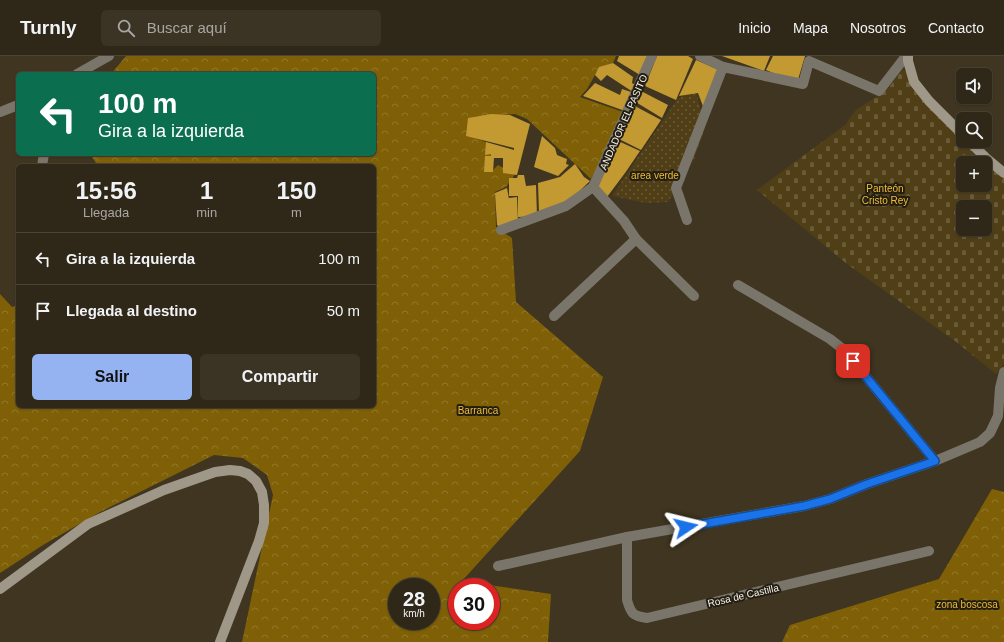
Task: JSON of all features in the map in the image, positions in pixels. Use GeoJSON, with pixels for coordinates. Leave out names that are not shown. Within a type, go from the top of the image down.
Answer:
{"type":"FeatureCollection","features":[{"type":"Feature","properties":{"kind":"main road"},"geometry":{"type":"LineString","coordinates":[[907,56],[914,82],[929,101],[956,128]]}},
{"type":"Feature","properties":{"kind":"main road"},"geometry":{"type":"LineString","coordinates":[[976,148],[1004,173]]}},
{"type":"Feature","properties":{"kind":"main road"},"geometry":{"type":"LineString","coordinates":[[0,589],[88,524],[164,490],[214,472],[230,470],[240,471],[248,474],[256,481],[262,492],[264,523],[259,540],[220,642]]}},
{"type":"Feature","properties":{"kind":"street"},"geometry":{"type":"LineString","coordinates":[[81,72],[109,56]]}},
{"type":"Feature","properties":{"kind":"street","name":"ANDADOR EL PASITO"},"geometry":{"type":"LineString","coordinates":[[593,187],[652,56]]}},
{"type":"Feature","properties":{"kind":"street"},"geometry":{"type":"LineString","coordinates":[[700,56],[724,67],[803,84],[810,58],[879,91],[907,56]]}},
{"type":"Feature","properties":{"kind":"street"},"geometry":{"type":"LineString","coordinates":[[687,220],[676,188],[724,67]]}},
{"type":"Feature","properties":{"kind":"street"},"geometry":{"type":"LineString","coordinates":[[0,112],[16,106]]}},
{"type":"Feature","properties":{"kind":"street"},"geometry":{"type":"LineString","coordinates":[[501,230],[566,206],[593,187],[624,221],[636,239],[694,296]]}},
{"type":"Feature","properties":{"kind":"street"},"geometry":{"type":"LineString","coordinates":[[554,316],[636,239]]}},
{"type":"Feature","properties":{"kind":"street"},"geometry":{"type":"LineString","coordinates":[[738,286],[830,339],[844,350],[935,461]]}},
{"type":"Feature","properties":{"kind":"street"},"geometry":{"type":"LineString","coordinates":[[498,566],[627,537],[804,506],[830,499],[867,484],[935,461],[980,442],[990,433],[998,416],[1000,388],[1004,372]]}},
{"type":"Feature","properties":{"kind":"street","name":"Rosa de Castilla"},"geometry":{"type":"LineString","coordinates":[[627,537],[627,600],[630,610],[638,616],[647,618],[929,551]]}},
{"type":"Feature","properties":{"kind":"green space","name":"Barranca"},"geometry":{"type":"Polygon","coordinates":[[[126,56],[616,56],[613,63],[599,68],[587,89],[580,97],[626,113],[591,179],[527,119],[515,114],[473,117],[473,137],[493,145],[491,172],[498,165],[515,174],[506,187],[495,192],[496,227],[512,238],[516,302],[603,377],[580,451],[465,578],[448,578],[448,630],[500,630],[500,587],[551,594],[548,642],[242,642],[273,495],[267,475],[243,458],[214,455],[102,511],[43,545],[0,573],[0,294],[12,307],[16,306],[16,408],[376,408],[376,164],[97,164],[91,156],[376,156],[376,72],[113,72],[126,56]]]}},
{"type":"Feature","properties":{"kind":"green space","name":"Panteón Cristo Rey"},"geometry":{"type":"Polygon","coordinates":[[[903,69],[956,125],[956,148],[978,148],[986,156],[956,156],[956,192],[992,192],[992,163],[1004,175],[1004,364],[996,374],[955,341],[847,264],[757,190],[845,125],[856,110],[887,90],[903,69]]]}},
{"type":"Feature","properties":{"kind":"green space","name":"area verde"},"geometry":{"type":"Polygon","coordinates":[[[696,91],[705,128],[694,159],[668,202],[646,203],[612,196],[678,98],[696,91]]]}},
{"type":"Feature","properties":{"kind":"green space","name":"zona boscosa"},"geometry":{"type":"Polygon","coordinates":[[[992,489],[1004,492],[1004,642],[782,642],[790,625],[939,579],[992,489]]]}},
{"type":"Feature","properties":{"kind":"building"},"geometry":{"type":"Polygon","coordinates":[[[619,56],[650,56],[640,75],[617,61],[619,56]]]}},
{"type":"Feature","properties":{"kind":"building"},"geometry":{"type":"Polygon","coordinates":[[[657,56],[688,56],[693,59],[676,100],[645,86],[657,56]]]}},
{"type":"Feature","properties":{"kind":"building"},"geometry":{"type":"Polygon","coordinates":[[[722,56],[770,56],[764,71],[722,56]]]}},
{"type":"Feature","properties":{"kind":"building"},"geometry":{"type":"Polygon","coordinates":[[[773,56],[805,56],[797,83],[766,70],[773,56]]]}},
{"type":"Feature","properties":{"kind":"building"},"geometry":{"type":"Polygon","coordinates":[[[696,60],[719,70],[704,109],[698,93],[679,96],[696,60]]]}},
{"type":"Feature","properties":{"kind":"building"},"geometry":{"type":"Polygon","coordinates":[[[613,63],[633,77],[632,83],[637,86],[633,92],[607,75],[601,81],[595,75],[599,67],[613,63]]]}},
{"type":"Feature","properties":{"kind":"building"},"geometry":{"type":"Polygon","coordinates":[[[595,83],[620,95],[622,89],[634,93],[625,111],[583,96],[595,83]]]}},
{"type":"Feature","properties":{"kind":"building"},"geometry":{"type":"Polygon","coordinates":[[[639,90],[668,105],[662,118],[634,101],[639,90]]]}},
{"type":"Feature","properties":{"kind":"building"},"geometry":{"type":"Polygon","coordinates":[[[633,105],[661,120],[641,150],[617,138],[633,105]]]}},
{"type":"Feature","properties":{"kind":"building"},"geometry":{"type":"Polygon","coordinates":[[[491,114],[510,115],[530,124],[517,175],[503,173],[503,158],[494,158],[493,172],[484,172],[485,156],[491,156],[491,154],[485,155],[486,142],[514,150],[514,148],[466,136],[468,118],[491,114]]]}},
{"type":"Feature","properties":{"kind":"building"},"geometry":{"type":"Polygon","coordinates":[[[542,136],[555,148],[557,155],[567,159],[566,164],[569,165],[558,176],[534,167],[542,136]]]}},
{"type":"Feature","properties":{"kind":"building"},"geometry":{"type":"Polygon","coordinates":[[[616,140],[640,151],[607,197],[598,187],[616,140]]]}},
{"type":"Feature","properties":{"kind":"building"},"geometry":{"type":"Polygon","coordinates":[[[575,164],[584,177],[590,181],[569,201],[539,213],[538,183],[560,177],[575,164]]]}},
{"type":"Feature","properties":{"kind":"building"},"geometry":{"type":"Polygon","coordinates":[[[518,175],[524,175],[526,186],[536,185],[537,216],[518,217],[518,196],[509,196],[509,178],[517,178],[518,175]]]}},
{"type":"Feature","properties":{"kind":"building"},"geometry":{"type":"Polygon","coordinates":[[[507,188],[509,199],[517,197],[518,222],[501,228],[497,225],[495,193],[507,188]]]}},
{"type":"Feature","properties":{"kind":"route"},"geometry":{"type":"LineString","coordinates":[[686,527],[817,503],[935,461],[853,361]]}}]}
